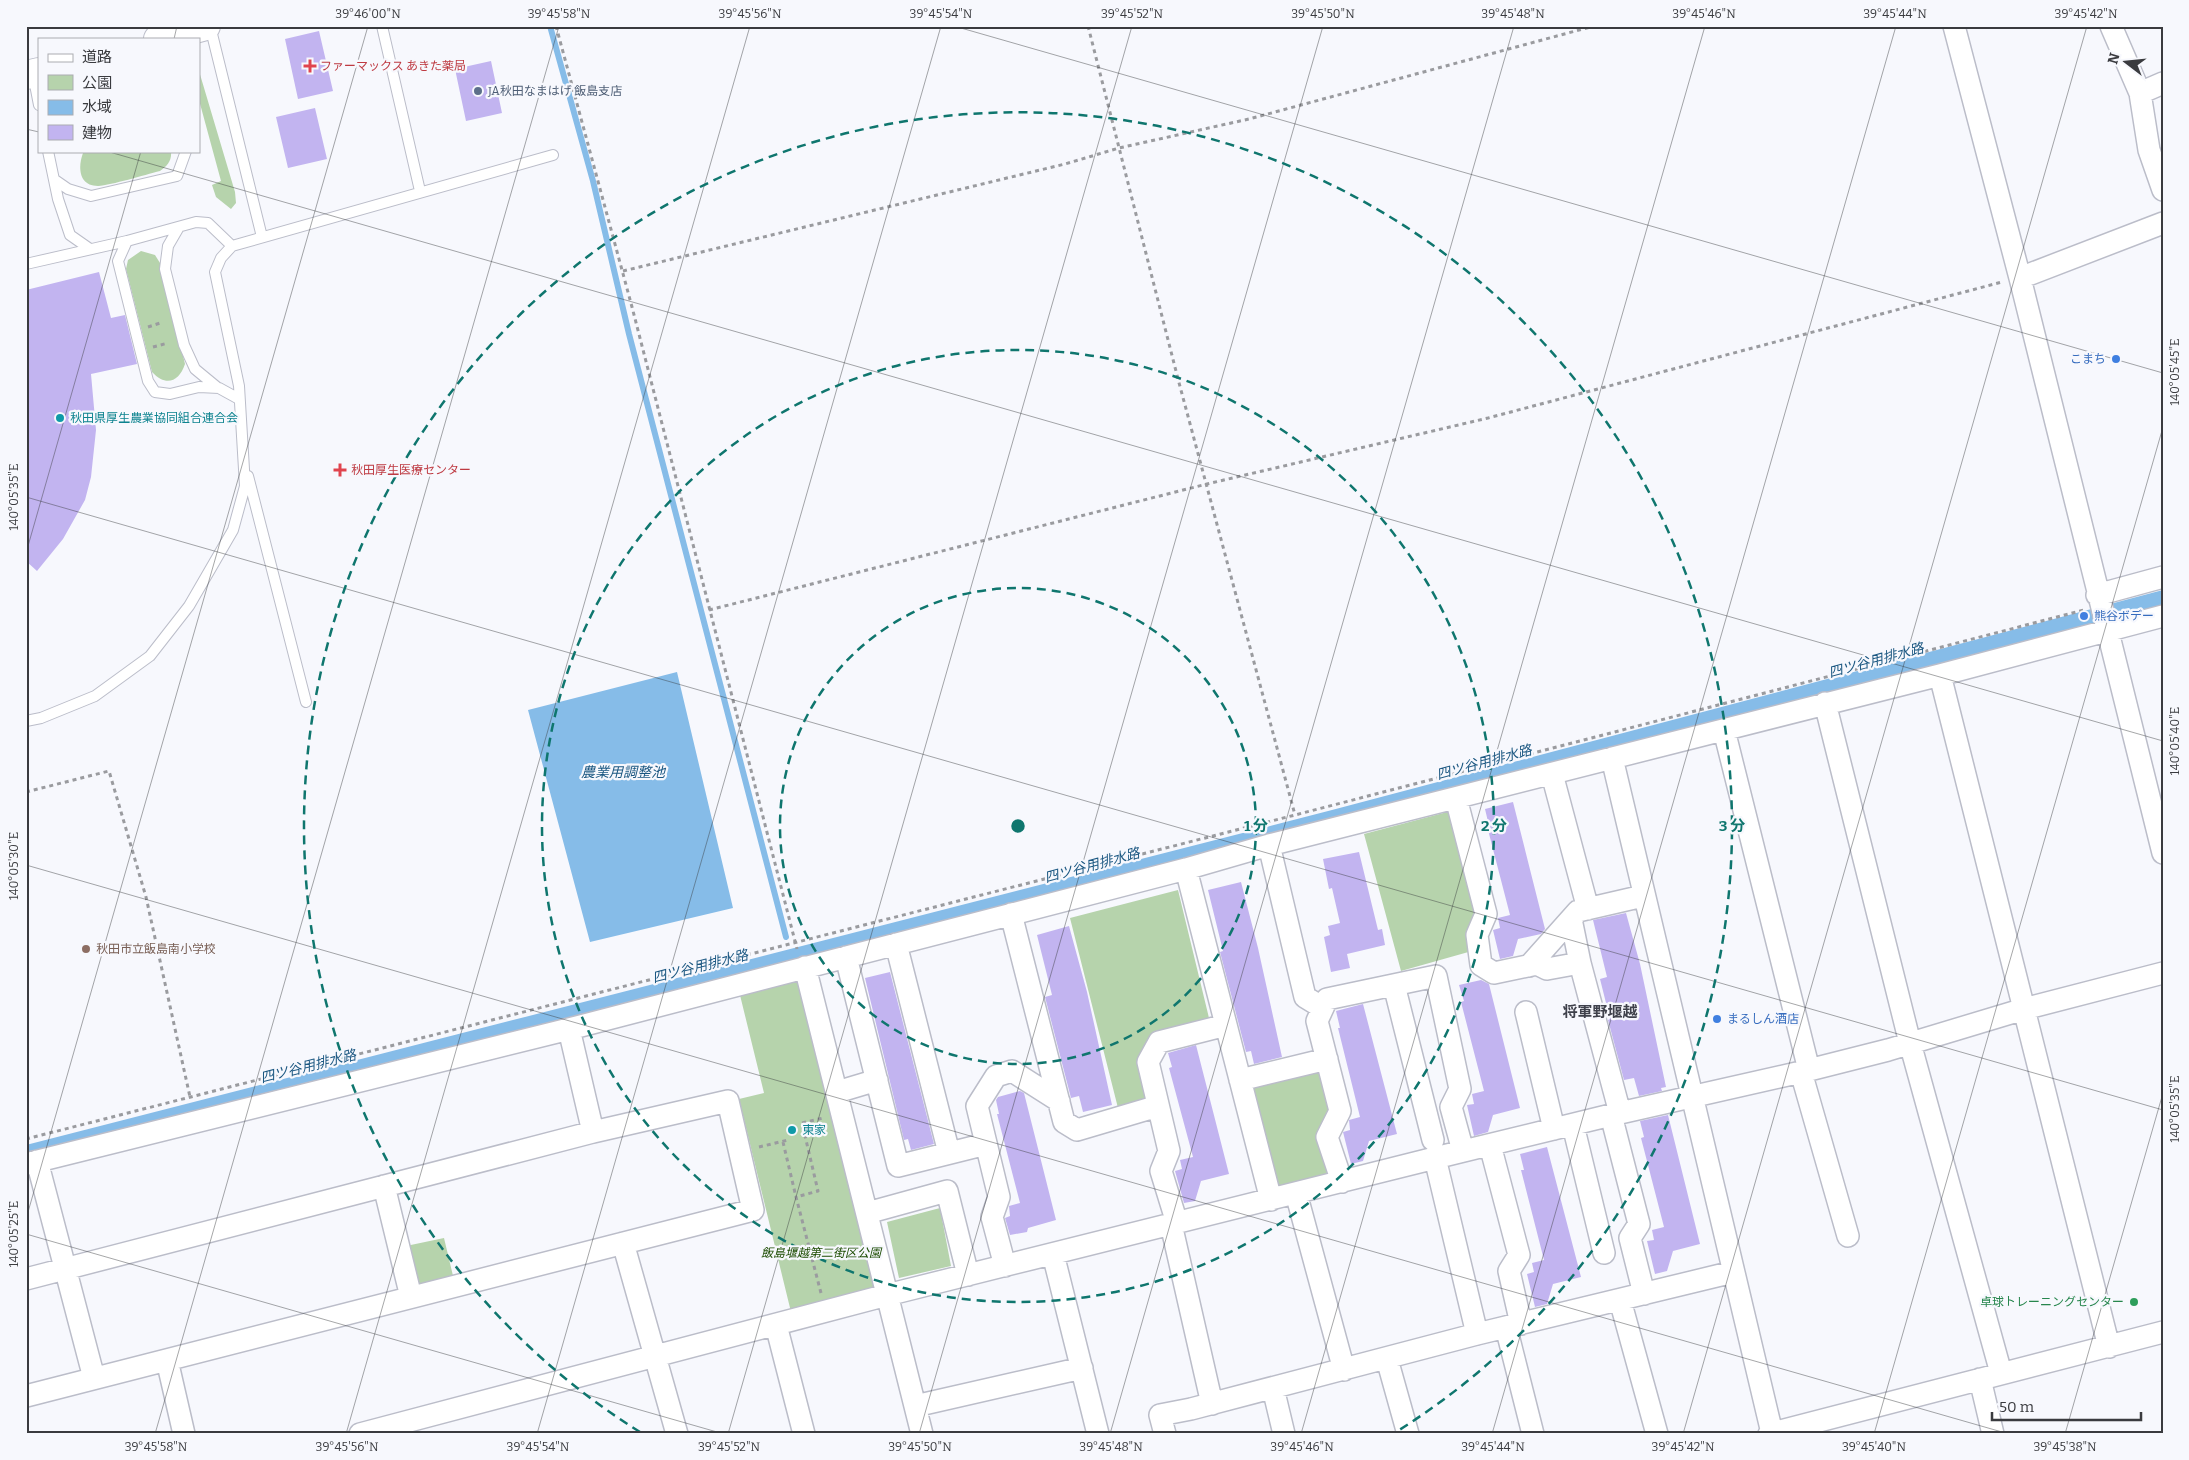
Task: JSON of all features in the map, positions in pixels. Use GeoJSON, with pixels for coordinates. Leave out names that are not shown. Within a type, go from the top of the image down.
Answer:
{"type":"FeatureCollection","features":[{"type":"Feature","properties":{"kind":"street"},"geometry":{"type":"LineString","coordinates":[[162,38],[208,26]]}},
{"type":"Feature","properties":{"kind":"street"},"geometry":{"type":"LineString","coordinates":[[1954,26],[2020,278],[2098,600],[2107,629],[2163,853]]}},
{"type":"Feature","properties":{"kind":"street"},"geometry":{"type":"LineString","coordinates":[[2111,26],[2140,93],[2149,150],[2163,190]]}},
{"type":"Feature","properties":{"kind":"street"},"geometry":{"type":"LineString","coordinates":[[2140,93],[2163,83]]}},
{"type":"Feature","properties":{"kind":"street"},"geometry":{"type":"LineString","coordinates":[[2020,278],[2163,223]]}},
{"type":"Feature","properties":{"kind":"street"},"geometry":{"type":"LineString","coordinates":[[2098,600],[2163,577]]}},
{"type":"Feature","properties":{"kind":"street"},"geometry":{"type":"LineString","coordinates":[[94,1378],[67,1269],[32,1162],[569,1029],[1186,869],[1269,845],[1940,675],[2107,629],[2163,616]]}},
{"type":"Feature","properties":{"kind":"street"},"geometry":{"type":"LineString","coordinates":[[1940,675],[2109,1347]]}},
{"type":"Feature","properties":{"kind":"street"},"geometry":{"type":"LineString","coordinates":[[1826,703],[1910,1043],[2001,1373]]}},
{"type":"Feature","properties":{"kind":"street"},"geometry":{"type":"LineString","coordinates":[[1724,730],[1805,1071],[1848,1236]]}},
{"type":"Feature","properties":{"kind":"street"},"geometry":{"type":"LineString","coordinates":[[1612,758],[1643,896],[1693,1097],[1770,1433],[2163,1332]]}},
{"type":"Feature","properties":{"kind":"street"},"geometry":{"type":"LineString","coordinates":[[1552,774],[1580,914],[1580,963],[1639,1224],[1630,1238],[1644,1294]]}},
{"type":"Feature","properties":{"kind":"street"},"geometry":{"type":"LineString","coordinates":[[1456,798],[1486,914],[1477,935],[1481,965],[1494,972],[1537,964],[1547,969],[1580,963]]}},
{"type":"Feature","properties":{"kind":"street"},"geometry":{"type":"LineString","coordinates":[[1269,845],[1305,997],[1323,1008]]}},
{"type":"Feature","properties":{"kind":"street"},"geometry":{"type":"LineString","coordinates":[[1186,869],[1271,1200]]}},
{"type":"Feature","properties":{"kind":"street"},"geometry":{"type":"LineString","coordinates":[[1529,966],[1580,914],[1643,896]]}},
{"type":"Feature","properties":{"kind":"street"},"geometry":{"type":"LineString","coordinates":[[1011,914],[1064,1122],[1077,1130],[1158,1106]]}},
{"type":"Feature","properties":{"kind":"street"},"geometry":{"type":"LineString","coordinates":[[896,944],[949,1153]]}},
{"type":"Feature","properties":{"kind":"street"},"geometry":{"type":"LineString","coordinates":[[846,957],[898,1166],[986,1144]]}},
{"type":"Feature","properties":{"kind":"street"},"geometry":{"type":"LineString","coordinates":[[806,968],[922,1434]]}},
{"type":"Feature","properties":{"kind":"street"},"geometry":{"type":"LineString","coordinates":[[360,1434],[887,1295],[1342,1182],[1434,1149],[1463,1151],[1805,1071],[1910,1043],[2024,1009],[2163,973]]}},
{"type":"Feature","properties":{"kind":"street"},"geometry":{"type":"LineString","coordinates":[[1342,1182],[1327,1137],[1340,1110],[1317,1021],[1327,999],[1436,976],[1460,1089],[1451,1107],[1463,1151]]}},
{"type":"Feature","properties":{"kind":"street"},"geometry":{"type":"LineString","coordinates":[[1394,985],[1477,1334]]}},
{"type":"Feature","properties":{"kind":"street"},"geometry":{"type":"LineString","coordinates":[[1526,1012],[1604,1253]]}},
{"type":"Feature","properties":{"kind":"street"},"geometry":{"type":"LineString","coordinates":[[1212,1404],[1161,1171],[1169,1151],[1148,1062],[1159,1042],[1226,1026]]}},
{"type":"Feature","properties":{"kind":"street"},"geometry":{"type":"LineString","coordinates":[[569,1029],[593,1132]]}},
{"type":"Feature","properties":{"kind":"street"},"geometry":{"type":"LineString","coordinates":[[1240,1080],[1327,1059]]}},
{"type":"Feature","properties":{"kind":"street"},"geometry":{"type":"LineString","coordinates":[[1005,1266],[992,1217],[1000,1197],[977,1106],[996,1076],[1012,1071],[1059,1101]]}},
{"type":"Feature","properties":{"kind":"street"},"geometry":{"type":"LineString","coordinates":[[836,1092],[877,1080]]}},
{"type":"Feature","properties":{"kind":"street"},"geometry":{"type":"LineString","coordinates":[[26,1279],[593,1132],[728,1101],[753,1210],[26,1396]]}},
{"type":"Feature","properties":{"kind":"street"},"geometry":{"type":"LineString","coordinates":[[1490,1145],[1519,1255],[1509,1271],[1514,1325],[1533,1434]]}},
{"type":"Feature","properties":{"kind":"street"},"geometry":{"type":"LineString","coordinates":[[384,1186],[412,1298]]}},
{"type":"Feature","properties":{"kind":"street"},"geometry":{"type":"LineString","coordinates":[[867,1213],[947,1191],[968,1275]]}},
{"type":"Feature","properties":{"kind":"street"},"geometry":{"type":"LineString","coordinates":[[1296,1193],[1344,1370]]}},
{"type":"Feature","properties":{"kind":"street"},"geometry":{"type":"LineString","coordinates":[[623,1243],[677,1434]]}},
{"type":"Feature","properties":{"kind":"street"},"geometry":{"type":"LineString","coordinates":[[1053,1254],[1098,1434]]}},
{"type":"Feature","properties":{"kind":"street"},"geometry":{"type":"LineString","coordinates":[[1165,1434],[1160,1414],[1212,1404],[1477,1334],[1733,1272]]}},
{"type":"Feature","properties":{"kind":"street"},"geometry":{"type":"LineString","coordinates":[[1620,1300],[1657,1434]]}},
{"type":"Feature","properties":{"kind":"street"},"geometry":{"type":"LineString","coordinates":[[776,1325],[804,1434]]}},
{"type":"Feature","properties":{"kind":"street"},"geometry":{"type":"LineString","coordinates":[[1387,1359],[1408,1434]]}},
{"type":"Feature","properties":{"kind":"street"},"geometry":{"type":"LineString","coordinates":[[167,1360],[184,1434]]}},
{"type":"Feature","properties":{"kind":"street"},"geometry":{"type":"LineString","coordinates":[[916,1406],[1082,1368]]}},
{"type":"Feature","properties":{"kind":"street"},"geometry":{"type":"LineString","coordinates":[[1980,1379],[1993,1434]]}},
{"type":"Feature","properties":{"kind":"street"},"geometry":{"type":"LineString","coordinates":[[1273,1388],[1284,1434]]}},
{"type":"Feature","properties":{"kind":"lane"},"geometry":{"type":"LineString","coordinates":[[208,26],[262,237]]}},
{"type":"Feature","properties":{"kind":"lane"},"geometry":{"type":"LineString","coordinates":[[382,26],[420,191]]}},
{"type":"Feature","properties":{"kind":"lane"},"geometry":{"type":"LineString","coordinates":[[32,73],[38,100]]}},
{"type":"Feature","properties":{"kind":"lane"},"geometry":{"type":"LineString","coordinates":[[55,180],[68,189],[91,196],[177,176],[186,152]]}},
{"type":"Feature","properties":{"kind":"lane"},"geometry":{"type":"LineString","coordinates":[[26,721],[41,718],[95,696],[150,656],[189,606],[233,530],[245,486],[240,399],[239,386],[215,272],[221,258],[232,246],[420,191],[553,155]]}},
{"type":"Feature","properties":{"kind":"lane"},"geometry":{"type":"LineString","coordinates":[[49,156],[58,199],[70,235],[90,249]]}},
{"type":"Feature","properties":{"kind":"lane"},"geometry":{"type":"LineString","coordinates":[[26,264],[127,241],[196,222],[208,223],[232,246]]}},
{"type":"Feature","properties":{"kind":"lane"},"geometry":{"type":"LineString","coordinates":[[179,226],[168,246],[165,269],[182,336],[195,369],[219,388],[240,399]]}},
{"type":"Feature","properties":{"kind":"lane"},"geometry":{"type":"LineString","coordinates":[[127,241],[118,262],[148,381],[155,392],[170,394],[199,387],[219,388]]}},
{"type":"Feature","properties":{"kind":"lane"},"geometry":{"type":"LineString","coordinates":[[243,455],[306,702]]}},
{"type":"Feature","properties":{"kind":"path"},"geometry":{"type":"LineString","coordinates":[[556,26],[622,272],[795,943]]}},
{"type":"Feature","properties":{"kind":"path"},"geometry":{"type":"LineString","coordinates":[[1088,26],[1178,379],[1295,815]]}},
{"type":"Feature","properties":{"kind":"path"},"geometry":{"type":"LineString","coordinates":[[622,272],[1065,164],[1119,148],[1250,119],[1594,26]]}},
{"type":"Feature","properties":{"kind":"path"},"geometry":{"type":"LineString","coordinates":[[709,610],[1207,484],[1488,418],[2020,278]]}},
{"type":"Feature","properties":{"kind":"path"},"geometry":{"type":"LineString","coordinates":[[136,332],[155,324],[177,319]]}},
{"type":"Feature","properties":{"kind":"path"},"geometry":{"type":"LineString","coordinates":[[140,349],[162,346],[182,336]]}},
{"type":"Feature","properties":{"kind":"path"},"geometry":{"type":"LineString","coordinates":[[26,1139],[1295,815],[2098,600]]}},
{"type":"Feature","properties":{"kind":"path"},"geometry":{"type":"LineString","coordinates":[[26,792],[109,772],[146,897],[190,1098]]}},
{"type":"Feature","properties":{"kind":"path"},"geometry":{"type":"LineString","coordinates":[[796,1196],[818,1191],[802,1123]]}},
{"type":"Feature","properties":{"kind":"path"},"geometry":{"type":"LineString","coordinates":[[740,1152],[788,1140]]}},
{"type":"Feature","properties":{"kind":"path"},"geometry":{"type":"LineString","coordinates":[[783,1142],[822,1294]]}},
{"type":"Feature","properties":{"kind":"green space"},"geometry":{"type":"Polygon","coordinates":[[[200,74],[235,192],[236,203],[231,209],[216,197],[212,185],[221,181],[200,104],[200,74]]]}},
{"type":"Feature","properties":{"kind":"green space"},"geometry":{"type":"Polygon","coordinates":[[[171,152],[171,158],[160,171],[98,186],[91,185],[83,179],[80,164],[83,153],[171,152]]]}},
{"type":"Feature","properties":{"kind":"green space"},"geometry":{"type":"Polygon","coordinates":[[[141,251],[155,255],[160,263],[185,364],[179,375],[172,380],[162,380],[152,372],[126,269],[128,260],[141,251]]]}},
{"type":"Feature","properties":{"kind":"green space"},"geometry":{"type":"Polygon","coordinates":[[[1451,811],[1475,914],[1467,930],[1472,951],[1401,971],[1364,834],[1451,811]]]}},
{"type":"Feature","properties":{"kind":"green space"},"geometry":{"type":"Polygon","coordinates":[[[1178,890],[1209,1018],[1154,1032],[1139,1064],[1146,1100],[1118,1108],[1070,918],[1178,890]]]}},
{"type":"Feature","properties":{"kind":"green space","name":"飯島堰越第二街区公園"},"geometry":{"type":"Polygon","coordinates":[[[797,977],[875,1291],[791,1312],[739,1099],[764,1093],[739,991],[797,977]]]}},
{"type":"Feature","properties":{"kind":"green space"},"geometry":{"type":"Polygon","coordinates":[[[1319,1069],[1329,1109],[1330,1175],[1277,1189],[1251,1088],[1319,1069]]]}},
{"type":"Feature","properties":{"kind":"green space"},"geometry":{"type":"Polygon","coordinates":[[[940,1208],[951,1266],[899,1278],[887,1222],[940,1208]]]}},
{"type":"Feature","properties":{"kind":"green space"},"geometry":{"type":"Polygon","coordinates":[[[444,1238],[454,1280],[424,1287],[414,1281],[406,1246],[444,1238]]]}},
{"type":"Feature","properties":{"kind":"water","name":"四ツ谷用排水路"},"geometry":{"type":"Polygon","coordinates":[[[2163,590],[2163,608],[796,963],[26,1155],[26,1145],[1332,810],[2163,590]]]}},
{"type":"Feature","properties":{"kind":"water","name":"農業用調整池"},"geometry":{"type":"Polygon","coordinates":[[[677,672],[733,908],[590,942],[528,710],[677,672]]]}},
{"type":"Feature","properties":{"kind":"building"},"geometry":{"type":"Polygon","coordinates":[[[319,31],[333,91],[298,99],[285,39],[319,31]]]}},
{"type":"Feature","properties":{"kind":"building","name":"JA秋田なまはげ 飯島支店"},"geometry":{"type":"Polygon","coordinates":[[[491,61],[502,113],[466,121],[455,69],[491,61]]]}},
{"type":"Feature","properties":{"kind":"building"},"geometry":{"type":"Polygon","coordinates":[[[315,108],[327,159],[288,168],[276,117],[315,108]]]}},
{"type":"Feature","properties":{"kind":"building","name":"秋田県厚生農業協同組合連合会"},"geometry":{"type":"Polygon","coordinates":[[[99,272],[111,318],[125,315],[137,364],[91,374],[96,430],[91,477],[85,500],[63,539],[37,571],[26,561],[26,290],[99,272]]]}},
{"type":"Feature","properties":{"kind":"building"},"geometry":{"type":"Polygon","coordinates":[[[1513,802],[1545,929],[1541,934],[1518,939],[1513,956],[1500,959],[1493,930],[1500,928],[1498,918],[1510,915],[1487,826],[1489,826],[1485,809],[1513,802]]]}},
{"type":"Feature","properties":{"kind":"building"},"geometry":{"type":"Polygon","coordinates":[[[1359,852],[1378,930],[1382,929],[1385,945],[1347,954],[1350,968],[1331,972],[1324,937],[1330,935],[1328,926],[1340,923],[1332,888],[1329,889],[1323,859],[1359,852]]]}},
{"type":"Feature","properties":{"kind":"building"},"geometry":{"type":"Polygon","coordinates":[[[1241,882],[1282,1057],[1254,1064],[1251,1051],[1246,1052],[1220,952],[1223,951],[1208,890],[1241,882]]]}},
{"type":"Feature","properties":{"kind":"building"},"geometry":{"type":"Polygon","coordinates":[[[1626,913],[1640,964],[1666,1087],[1661,1088],[1662,1091],[1639,1096],[1634,1078],[1624,1080],[1608,1020],[1610,1019],[1600,979],[1607,977],[1593,920],[1626,913]]]}},
{"type":"Feature","properties":{"kind":"building"},"geometry":{"type":"Polygon","coordinates":[[[1069,926],[1087,992],[1112,1105],[1083,1112],[1079,1096],[1071,1098],[1045,997],[1052,995],[1037,935],[1069,926]]]}},
{"type":"Feature","properties":{"kind":"building"},"geometry":{"type":"Polygon","coordinates":[[[890,972],[934,1144],[911,1150],[908,1139],[904,1140],[865,978],[890,972]]]}},
{"type":"Feature","properties":{"kind":"building"},"geometry":{"type":"Polygon","coordinates":[[[1481,980],[1489,984],[1520,1108],[1493,1115],[1488,1132],[1474,1136],[1467,1105],[1474,1104],[1472,1094],[1484,1091],[1461,1002],[1464,1001],[1459,985],[1481,980]]]}},
{"type":"Feature","properties":{"kind":"building"},"geometry":{"type":"Polygon","coordinates":[[[1363,1004],[1397,1134],[1369,1141],[1363,1161],[1351,1164],[1343,1132],[1350,1130],[1349,1120],[1360,1117],[1338,1028],[1340,1028],[1336,1011],[1363,1004]]]}},
{"type":"Feature","properties":{"kind":"building"},"geometry":{"type":"Polygon","coordinates":[[[1196,1045],[1229,1174],[1201,1181],[1195,1201],[1184,1203],[1175,1171],[1182,1169],[1180,1160],[1193,1157],[1169,1068],[1172,1067],[1168,1053],[1196,1045]]]}},
{"type":"Feature","properties":{"kind":"building"},"geometry":{"type":"Polygon","coordinates":[[[1020,1091],[1024,1093],[1056,1220],[1028,1228],[1027,1232],[1010,1235],[1005,1218],[1010,1216],[1009,1206],[1020,1203],[997,1114],[999,1114],[996,1100],[998,1097],[1020,1091]]]}},
{"type":"Feature","properties":{"kind":"building"},"geometry":{"type":"Polygon","coordinates":[[[1668,1115],[1700,1244],[1673,1251],[1667,1271],[1655,1274],[1647,1241],[1654,1240],[1652,1230],[1664,1227],[1641,1138],[1644,1137],[1640,1121],[1668,1115]]]}},
{"type":"Feature","properties":{"kind":"building"},"geometry":{"type":"Polygon","coordinates":[[[1547,1147],[1581,1277],[1553,1284],[1547,1304],[1535,1307],[1527,1274],[1534,1272],[1532,1263],[1544,1260],[1521,1170],[1524,1170],[1520,1154],[1547,1147]]]}},
{"type":"Feature","properties":{"kind":"waterway"},"geometry":{"type":"LineString","coordinates":[[550,26],[593,181],[629,334],[786,937]]}},
{"type":"Feature","properties":{"kind":"place","name":"ファーマックス あきた薬局"},"geometry":{"type":"Point","coordinates":[310,66]}},
{"type":"Feature","properties":{"kind":"place","name":"JA秋田なまはげ 飯島支店"},"geometry":{"type":"Point","coordinates":[478,91]}},
{"type":"Feature","properties":{"kind":"place","name":"こまち"},"geometry":{"type":"Point","coordinates":[2116,359]}},
{"type":"Feature","properties":{"kind":"place","name":"秋田県厚生農業協同組合連合会"},"geometry":{"type":"Point","coordinates":[60,418]}},
{"type":"Feature","properties":{"kind":"place","name":"秋田厚生医療センター"},"geometry":{"type":"Point","coordinates":[340,470]}},
{"type":"Feature","properties":{"kind":"place","name":"熊谷ボデー"},"geometry":{"type":"Point","coordinates":[2084,616]}},
{"type":"Feature","properties":{"kind":"place","name":"秋田市立飯島南小学校"},"geometry":{"type":"Point","coordinates":[86,949]}},
{"type":"Feature","properties":{"kind":"place","name":"まるしん酒店"},"geometry":{"type":"Point","coordinates":[1717,1019]}},
{"type":"Feature","properties":{"kind":"place","name":"東家"},"geometry":{"type":"Point","coordinates":[792,1130]}},
{"type":"Feature","properties":{"kind":"place","name":"卓球トレーニングセンター"},"geometry":{"type":"Point","coordinates":[2134,1302]}},
{"type":"Feature","properties":{"kind":"district","name":"将軍野堰越"},"geometry":{"type":"Point","coordinates":[1600,1012]}}]}
